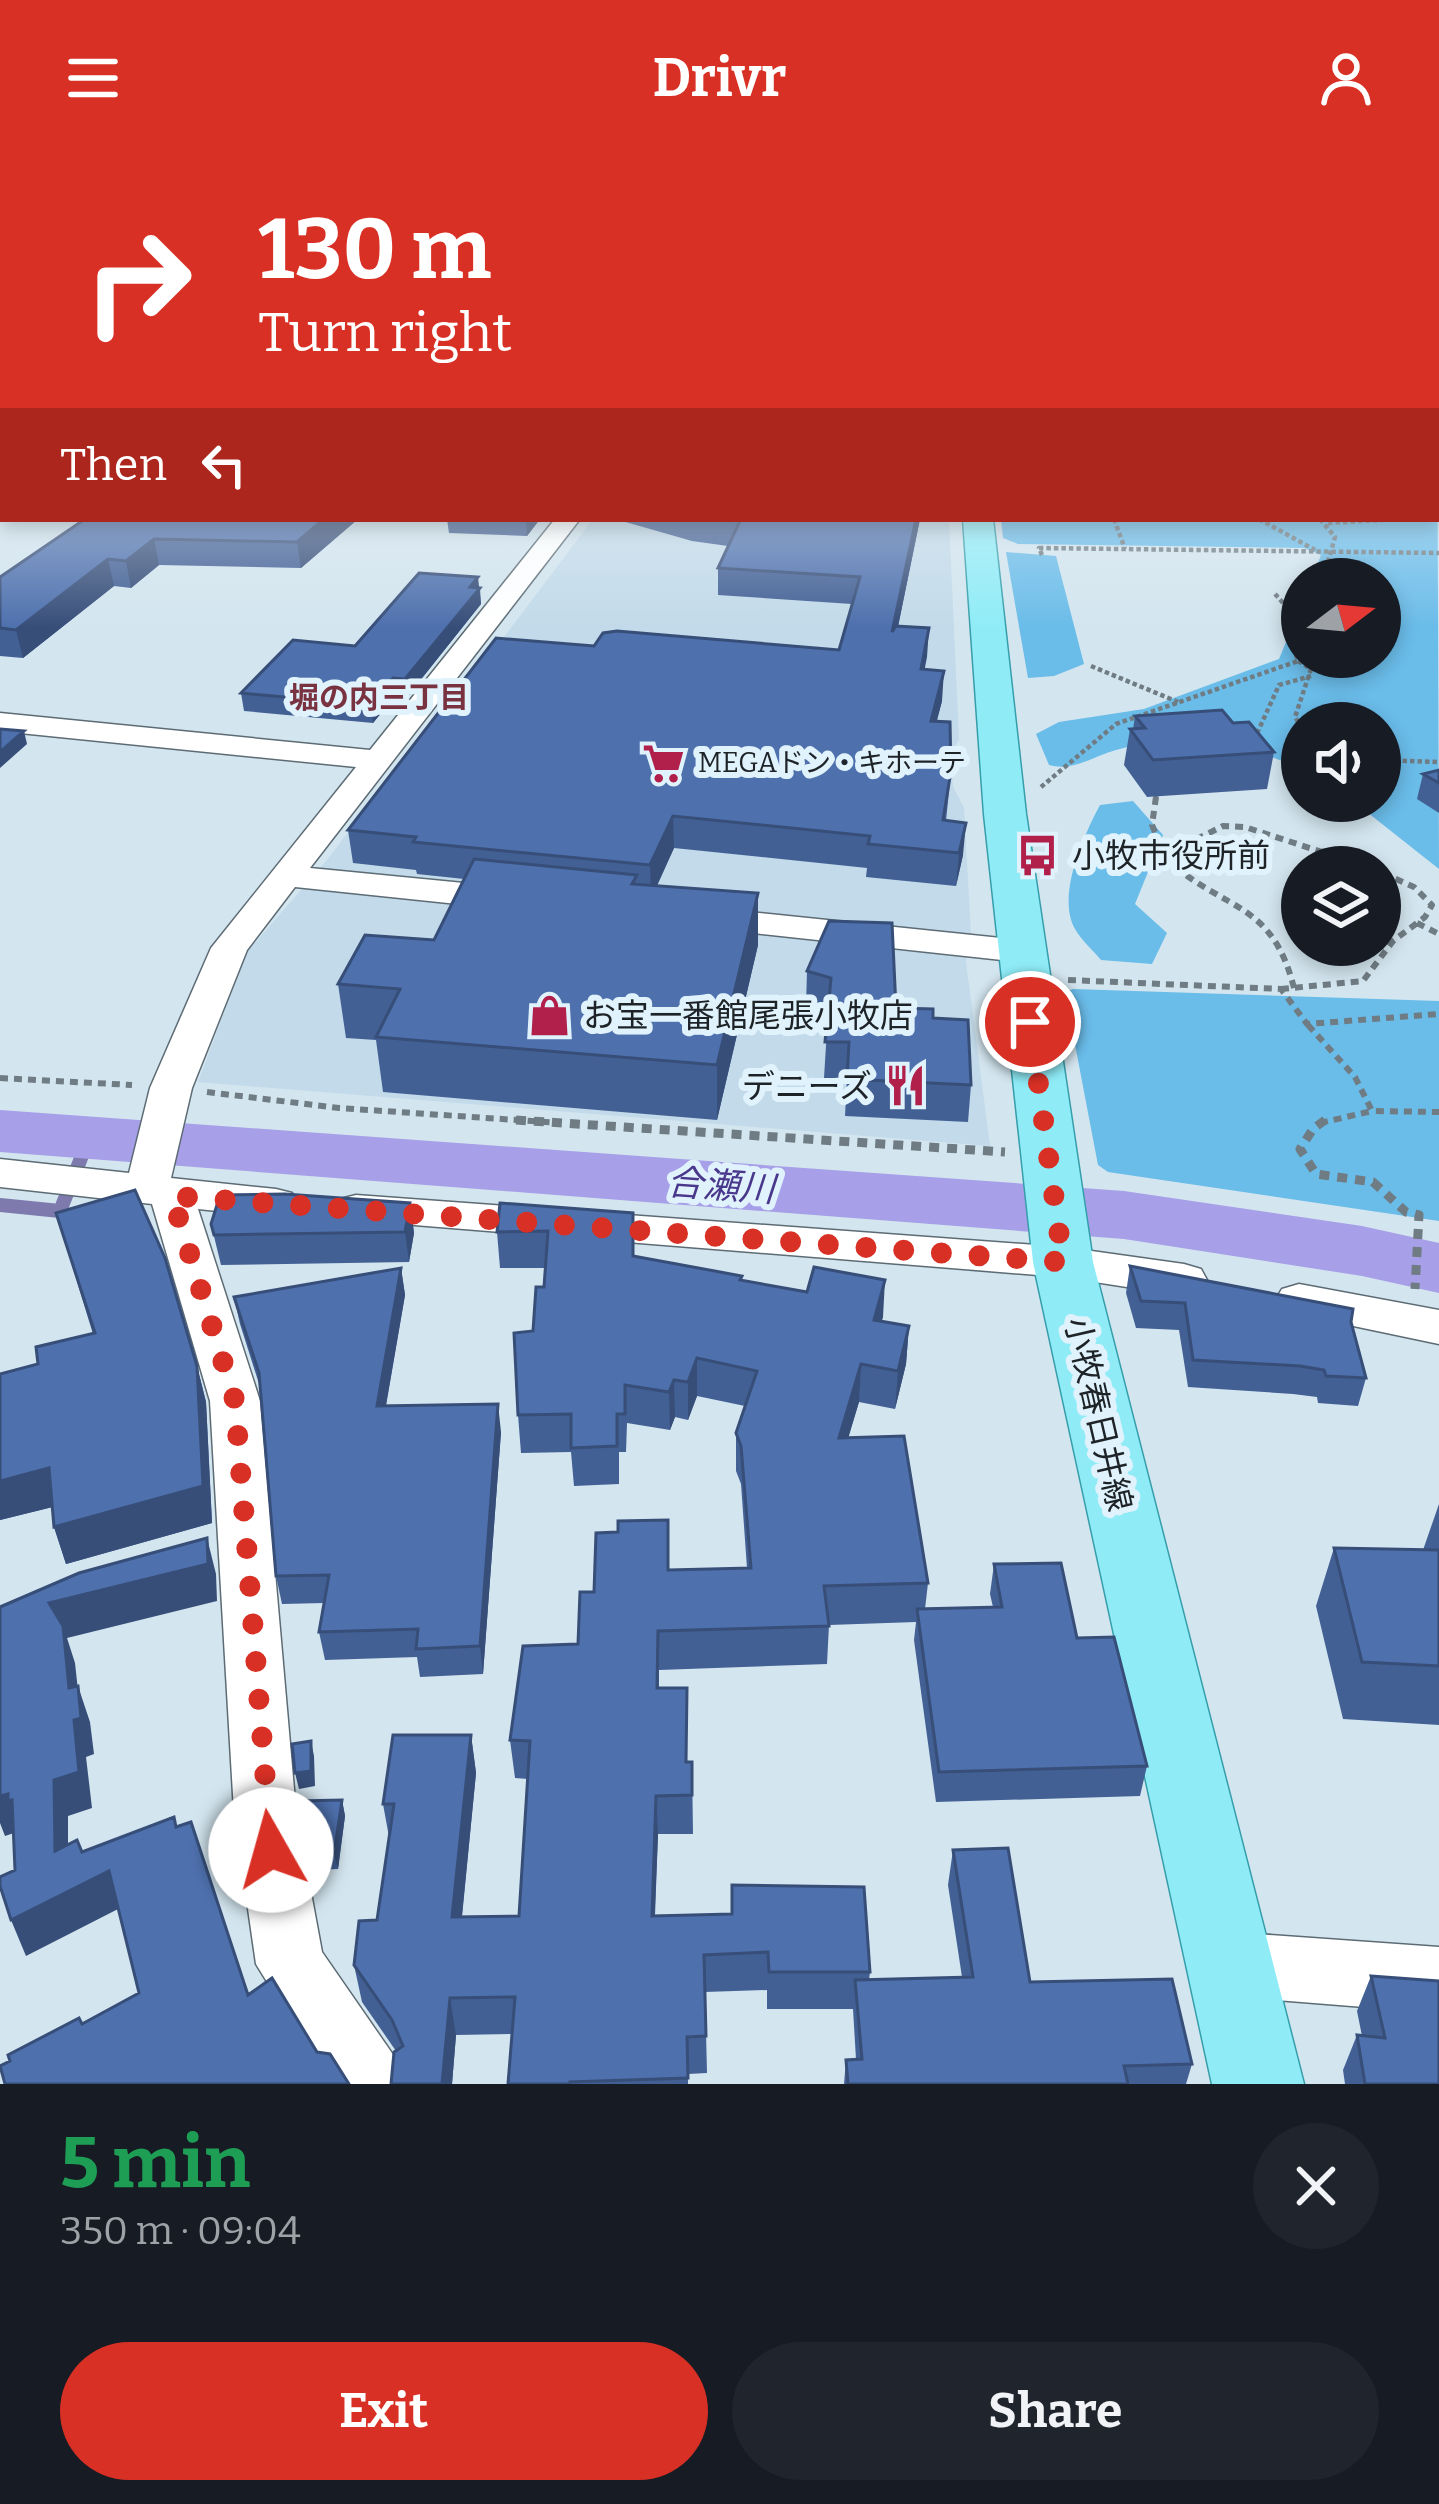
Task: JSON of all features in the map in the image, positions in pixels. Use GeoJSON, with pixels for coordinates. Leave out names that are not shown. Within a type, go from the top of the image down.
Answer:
{"type":"FeatureCollection","features":[{"type":"Feature","properties":{"kind":"main road","name":"小牧春日井線"},"geometry":{"type":"LineString","coordinates":[[978,522],[1023,964],[1056,1206],[1258,2084]]}},
{"type":"Feature","properties":{"kind":"street"},"geometry":{"type":"LineString","coordinates":[[371,2084],[290,1964],[226,1545],[235,1401],[155,1191],[170,1088],[229,948],[566,522]]}},
{"type":"Feature","properties":{"kind":"street"},"geometry":{"type":"LineString","coordinates":[[0,722],[380,760]]}},
{"type":"Feature","properties":{"kind":"street"},"geometry":{"type":"LineString","coordinates":[[288,876],[545,902]]}},
{"type":"Feature","properties":{"kind":"street"},"geometry":{"type":"LineString","coordinates":[[662,914],[1023,964]]}},
{"type":"Feature","properties":{"kind":"street"},"geometry":{"type":"LineString","coordinates":[[0,1173],[155,1191],[1056,1206],[1241,1290],[1426,1316]]}},
{"type":"Feature","properties":{"kind":"street"},"geometry":{"type":"LineString","coordinates":[[1228,1964],[1439,1980]]}},
{"type":"Feature","properties":{"kind":"path"},"geometry":{"type":"LineString","coordinates":[[1115,522],[1125,549]]}},
{"type":"Feature","properties":{"kind":"path"},"geometry":{"type":"LineString","coordinates":[[1264,522],[1323,552]]}},
{"type":"Feature","properties":{"kind":"path"},"geometry":{"type":"LineString","coordinates":[[1324,522],[1334,530],[1329,546],[1334,552]]}},
{"type":"Feature","properties":{"kind":"path"},"geometry":{"type":"LineString","coordinates":[[1042,555],[1040,548],[1439,554]]}},
{"type":"Feature","properties":{"kind":"path"},"geometry":{"type":"LineString","coordinates":[[1332,558],[1334,552]]}},
{"type":"Feature","properties":{"kind":"path"},"geometry":{"type":"LineString","coordinates":[[1275,593],[1281,600]]}},
{"type":"Feature","properties":{"kind":"path"},"geometry":{"type":"LineString","coordinates":[[1091,666],[1179,703]]}},
{"type":"Feature","properties":{"kind":"path"},"geometry":{"type":"LineString","coordinates":[[1034,791],[1116,724],[1281,668]]}},
{"type":"Feature","properties":{"kind":"path"},"geometry":{"type":"LineString","coordinates":[[1249,742],[1258,736],[1279,686],[1305,678]]}},
{"type":"Feature","properties":{"kind":"path"},"geometry":{"type":"LineString","coordinates":[[1401,761],[1439,762]]}},
{"type":"Feature","properties":{"kind":"path"},"geometry":{"type":"LineString","coordinates":[[1162,781],[1149,812],[1151,833],[1168,860],[1183,876],[1274,929],[1284,944],[1294,988]]}},
{"type":"Feature","properties":{"kind":"path"},"geometry":{"type":"LineString","coordinates":[[1168,860],[1171,852],[1223,826],[1245,827],[1304,846]]}},
{"type":"Feature","properties":{"kind":"path"},"geometry":{"type":"LineString","coordinates":[[1023,964],[1281,989],[1363,981],[1393,941],[1418,923],[1432,905],[1427,896],[1401,883]]}},
{"type":"Feature","properties":{"kind":"path"},"geometry":{"type":"LineString","coordinates":[[1418,923],[1439,934]]}},
{"type":"Feature","properties":{"kind":"path"},"geometry":{"type":"LineString","coordinates":[[1281,989],[1354,1077],[1372,1111]]}},
{"type":"Feature","properties":{"kind":"path"},"geometry":{"type":"LineString","coordinates":[[1307,1024],[1439,1014]]}},
{"type":"Feature","properties":{"kind":"path"},"geometry":{"type":"LineString","coordinates":[[0,1078],[170,1088],[339,1108],[1056,1206]]}},
{"type":"Feature","properties":{"kind":"path"},"geometry":{"type":"LineString","coordinates":[[1426,1316],[1419,1215],[1406,1212],[1372,1182],[1316,1174],[1300,1149],[1305,1137],[1329,1115],[1439,1112]]}},
{"type":"Feature","properties":{"kind":"shaded area"},"geometry":{"type":"Polygon","coordinates":[[[591,522],[949,522],[959,740],[950,753],[953,786],[964,808],[971,935],[966,962],[990,1146],[198,1082],[247,952],[327,860],[491,645],[498,645],[591,522]]]}},
{"type":"Feature","properties":{"kind":"shaded area"},"geometry":{"type":"Polygon","coordinates":[[[1001,522],[1438,522],[1439,869],[1380,822],[1401,822],[1401,702],[1281,702],[1281,761],[1236,747],[1189,741],[1143,744],[1058,767],[1049,765],[1036,734],[1059,722],[1144,709],[1279,659],[1281,654],[1281,678],[1401,678],[1401,558],[1320,558],[1304,548],[1018,544],[1003,538],[1001,522]]]}},
{"type":"Feature","properties":{"kind":"shaded area"},"geometry":{"type":"Polygon","coordinates":[[[1006,552],[1056,556],[1084,664],[1054,676],[1028,678],[1006,552]]]}},
{"type":"Feature","properties":{"kind":"shaded area"},"geometry":{"type":"Polygon","coordinates":[[[1133,801],[1163,835],[1135,904],[1167,933],[1152,964],[1101,960],[1078,933],[1070,915],[1074,866],[1100,805],[1133,801]]]}},
{"type":"Feature","properties":{"kind":"shaded area"},"geometry":{"type":"Polygon","coordinates":[[[1065,992],[1439,1001],[1439,1221],[1108,1172],[1098,1165],[1065,992]]]}},
{"type":"Feature","properties":{"kind":"building"},"geometry":{"type":"Polygon","coordinates":[[[81,522],[320,522],[297,542],[154,539],[126,561],[108,559],[16,630],[0,628],[0,577],[81,522]]]}},
{"type":"Feature","properties":{"kind":"building","name":"MEGAドン・キホーテ"},"geometry":{"type":"Polygon","coordinates":[[[740,522],[915,522],[892,632],[896,626],[929,628],[921,669],[944,671],[931,721],[950,722],[951,771],[943,820],[966,823],[959,853],[868,844],[870,836],[673,816],[650,865],[413,842],[416,837],[348,830],[496,638],[594,646],[603,633],[617,631],[839,650],[860,577],[718,568],[740,522]]]}},
{"type":"Feature","properties":{"kind":"building"},"geometry":{"type":"Polygon","coordinates":[[[419,573],[478,577],[470,587],[480,588],[405,679],[393,678],[371,705],[241,693],[293,640],[355,646],[419,573]]]}},
{"type":"Feature","properties":{"kind":"building"},"geometry":{"type":"Polygon","coordinates":[[[1222,710],[1233,723],[1249,722],[1274,752],[1153,760],[1130,729],[1145,728],[1135,716],[1222,710]]]}},
{"type":"Feature","properties":{"kind":"building"},"geometry":{"type":"Polygon","coordinates":[[[0,729],[24,731],[0,752],[0,729]]]}},
{"type":"Feature","properties":{"kind":"building"},"geometry":{"type":"Polygon","coordinates":[[[1439,770],[1439,783],[1423,774],[1439,770]]]}},
{"type":"Feature","properties":{"kind":"building","name":"お宝一番館尾張小牧店"},"geometry":{"type":"Polygon","coordinates":[[[474,859],[637,875],[632,884],[758,893],[717,1065],[376,1037],[400,989],[338,984],[365,935],[434,940],[474,859]]]}},
{"type":"Feature","properties":{"kind":"building"},"geometry":{"type":"Polygon","coordinates":[[[829,921],[892,923],[896,1008],[933,1009],[933,1018],[968,1020],[971,1085],[847,1079],[849,1042],[825,1042],[831,978],[807,971],[829,921]]]}},
{"type":"Feature","properties":{"kind":"building"},"geometry":{"type":"Polygon","coordinates":[[[135,1190],[165,1258],[197,1366],[203,1486],[54,1527],[49,1468],[0,1481],[0,1374],[38,1364],[36,1347],[95,1333],[56,1213],[135,1190]]]}},
{"type":"Feature","properties":{"kind":"building"},"geometry":{"type":"Polygon","coordinates":[[[285,1194],[410,1203],[405,1232],[214,1235],[211,1224],[220,1195],[285,1194]]]}},
{"type":"Feature","properties":{"kind":"building"},"geometry":{"type":"Polygon","coordinates":[[[500,1203],[633,1213],[633,1256],[742,1276],[740,1280],[807,1292],[814,1267],[885,1280],[874,1320],[909,1326],[898,1371],[861,1364],[839,1438],[904,1436],[928,1583],[824,1586],[829,1626],[658,1631],[657,1688],[687,1688],[686,1762],[692,1762],[692,1795],[656,1796],[652,1916],[732,1914],[732,1885],[864,1887],[870,1972],[769,1972],[768,1952],[704,1955],[706,2036],[687,2037],[688,2078],[508,2084],[515,1997],[450,1998],[442,2084],[391,2084],[394,2052],[403,2046],[392,2020],[354,1965],[359,1921],[377,1920],[394,1804],[383,1804],[393,1735],[471,1735],[452,1917],[519,1916],[530,1741],[510,1740],[523,1646],[578,1644],[580,1592],[594,1592],[596,1533],[618,1532],[618,1521],[668,1520],[668,1570],[751,1568],[736,1433],[757,1371],[697,1358],[688,1382],[674,1380],[669,1392],[625,1385],[625,1414],[617,1414],[617,1446],[571,1448],[571,1414],[518,1415],[514,1333],[533,1331],[536,1287],[544,1287],[548,1231],[497,1232],[500,1203]]]}},
{"type":"Feature","properties":{"kind":"building"},"geometry":{"type":"Polygon","coordinates":[[[1130,1266],[1353,1309],[1351,1322],[1366,1378],[1326,1376],[1324,1370],[1300,1366],[1193,1360],[1185,1303],[1141,1301],[1130,1266]]]}},
{"type":"Feature","properties":{"kind":"building"},"geometry":{"type":"Polygon","coordinates":[[[401,1268],[377,1406],[498,1404],[480,1646],[416,1649],[418,1629],[319,1632],[329,1575],[276,1576],[259,1373],[234,1297],[401,1268]]]}},
{"type":"Feature","properties":{"kind":"building"},"geometry":{"type":"Polygon","coordinates":[[[207,1538],[208,1564],[49,1603],[63,1626],[69,1688],[78,1686],[81,1718],[74,1720],[79,1772],[54,1780],[55,1851],[77,1840],[82,1852],[174,1817],[176,1827],[191,1822],[248,1995],[272,1978],[317,2052],[330,2054],[349,2084],[5,2084],[0,2066],[10,2061],[8,2055],[79,2018],[82,2024],[139,1993],[109,1871],[11,1920],[0,1886],[0,1877],[15,1870],[12,1800],[8,1801],[8,1794],[0,1796],[0,1607],[79,1573],[207,1538]]]}},
{"type":"Feature","properties":{"kind":"building"},"geometry":{"type":"Polygon","coordinates":[[[1334,1548],[1439,1550],[1439,1666],[1362,1662],[1334,1548]]]}},
{"type":"Feature","properties":{"kind":"building"},"geometry":{"type":"Polygon","coordinates":[[[1061,1563],[1077,1638],[1114,1637],[1147,1766],[939,1772],[917,1609],[1002,1607],[994,1564],[1061,1563]]]}},
{"type":"Feature","properties":{"kind":"building"},"geometry":{"type":"Polygon","coordinates":[[[311,1741],[311,1771],[295,1773],[292,1744],[311,1741]]]}},
{"type":"Feature","properties":{"kind":"building"},"geometry":{"type":"Polygon","coordinates":[[[342,1800],[334,1854],[308,1854],[298,1801],[342,1800]]]}},
{"type":"Feature","properties":{"kind":"building"},"geometry":{"type":"Polygon","coordinates":[[[1008,1848],[1030,1982],[1172,1979],[1192,2064],[1124,2066],[1128,2084],[848,2084],[846,2060],[862,2059],[855,1980],[973,1977],[953,1850],[1008,1848]]]}},
{"type":"Feature","properties":{"kind":"building"},"geometry":{"type":"Polygon","coordinates":[[[1371,1976],[1439,1981],[1439,2084],[1365,2084],[1357,2035],[1385,2038],[1371,1976]]]}},
{"type":"Feature","properties":{"kind":"waterway","name":"合瀬川"},"geometry":{"type":"LineString","coordinates":[[0,1131],[1124,1215],[1362,1251],[1439,1268]]}},
{"type":"Feature","properties":{"kind":"waterway"},"geometry":{"type":"LineString","coordinates":[[0,1205],[60,1211],[89,1138]]}},
{"type":"Feature","properties":{"kind":"place","name":"MEGAドン・キホーテ"},"geometry":{"type":"Point","coordinates":[664,763]}},
{"type":"Feature","properties":{"kind":"place","name":"小牧市役所前"},"geometry":{"type":"Point","coordinates":[1038,855]}},
{"type":"Feature","properties":{"kind":"place","name":"お宝一番館尾張小牧店"},"geometry":{"type":"Point","coordinates":[549,1015]}},
{"type":"Feature","properties":{"kind":"place","name":"デニーズ"},"geometry":{"type":"Point","coordinates":[906,1086]}},
{"type":"Feature","properties":{"kind":"district","name":"堀の内三丁目"},"geometry":{"type":"Point","coordinates":[379,698]}},
{"type":"Feature","properties":{"kind":"route"},"geometry":{"type":"LineString","coordinates":[[271,1850],[235,1401],[172,1196],[1063,1262],[1030,1022]]}}]}
